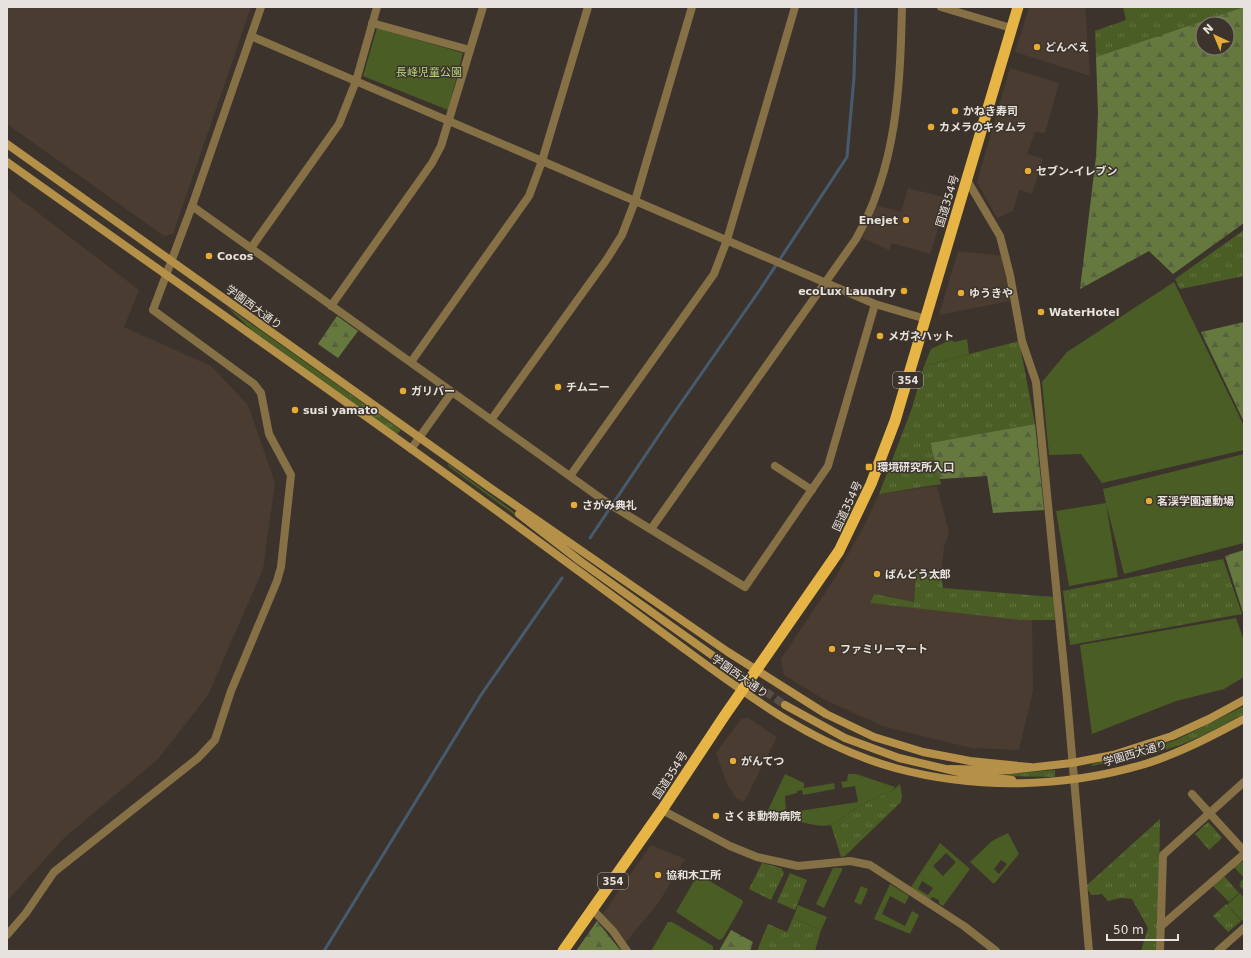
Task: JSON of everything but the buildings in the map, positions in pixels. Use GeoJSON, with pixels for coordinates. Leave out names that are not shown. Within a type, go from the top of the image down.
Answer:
{"type":"FeatureCollection","features":[{"type":"Feature","properties":{"kind":"highway","name":"国道354号"},"geometry":{"type":"LineString","coordinates":[[563,951],[662,810],[742,690],[826,570],[851,530],[882,459],[926,319],[1018,7]]}},
{"type":"Feature","properties":{"kind":"main road","name":"学園西大通り"},"geometry":{"type":"LineString","coordinates":[[7,144],[419,438],[756,671],[846,725],[874,737],[923,752],[953,758],[1029,767]]}},
{"type":"Feature","properties":{"kind":"main road","name":"学園西大通り"},"geometry":{"type":"LineString","coordinates":[[7,162],[481,499],[742,690],[805,731],[826,742],[860,757],[945,779],[997,784],[1025,783],[1073,779],[1145,764],[1181,751],[1244,719]]}},
{"type":"Feature","properties":{"kind":"main road","name":"学園西大通り"},"geometry":{"type":"LineString","coordinates":[[489,487],[498,497],[580,561],[716,658]]}},
{"type":"Feature","properties":{"kind":"main road","name":"学園西大通り"},"geometry":{"type":"LineString","coordinates":[[481,499],[492,504],[540,537],[580,561]]}},
{"type":"Feature","properties":{"kind":"main road","name":"学園西大通り"},"geometry":{"type":"LineString","coordinates":[[949,769],[1010,770],[1072,763],[1114,755],[1172,736],[1209,719],[1244,700]]}},
{"type":"Feature","properties":{"kind":"main road","name":"学園西大通り"},"geometry":{"type":"LineString","coordinates":[[786,705],[819,725],[868,748],[899,758],[967,774],[1011,779],[1025,783]]}},
{"type":"Feature","properties":{"kind":"street"},"geometry":{"type":"LineString","coordinates":[[7,935],[26,913],[54,872],[198,758],[215,740],[231,691],[277,581],[292,476],[269,434],[261,393],[254,384],[153,310],[192,206],[261,7]]}},
{"type":"Feature","properties":{"kind":"street"},"geometry":{"type":"LineString","coordinates":[[251,248],[339,124],[356,81],[377,7]]}},
{"type":"Feature","properties":{"kind":"street"},"geometry":{"type":"LineString","coordinates":[[331,306],[432,163],[441,146],[483,7]]}},
{"type":"Feature","properties":{"kind":"street"},"geometry":{"type":"LineString","coordinates":[[412,362],[529,196],[542,161],[588,7]]}},
{"type":"Feature","properties":{"kind":"street"},"geometry":{"type":"LineString","coordinates":[[491,420],[607,259],[622,235],[635,201],[692,7]]}},
{"type":"Feature","properties":{"kind":"street"},"geometry":{"type":"LineString","coordinates":[[570,476],[714,274],[727,240],[795,7]]}},
{"type":"Feature","properties":{"kind":"street"},"geometry":{"type":"LineString","coordinates":[[651,529],[824,282],[856,239],[865,223],[876,196],[893,136],[899,94],[902,7]]}},
{"type":"Feature","properties":{"kind":"street"},"geometry":{"type":"LineString","coordinates":[[941,7],[1011,28]]}},
{"type":"Feature","properties":{"kind":"street"},"geometry":{"type":"LineString","coordinates":[[372,23],[470,50]]}},
{"type":"Feature","properties":{"kind":"street"},"geometry":{"type":"LineString","coordinates":[[251,36],[875,304],[926,319]]}},
{"type":"Feature","properties":{"kind":"street"},"geometry":{"type":"LineString","coordinates":[[967,180],[994,224],[1004,247],[1022,342],[1036,382],[1089,951]]}},
{"type":"Feature","properties":{"kind":"street"},"geometry":{"type":"LineString","coordinates":[[192,206],[606,502],[745,586],[828,466],[875,304]]}},
{"type":"Feature","properties":{"kind":"street"},"geometry":{"type":"LineString","coordinates":[[411,450],[452,392]]}},
{"type":"Feature","properties":{"kind":"street"},"geometry":{"type":"LineString","coordinates":[[775,466],[812,490]]}},
{"type":"Feature","properties":{"kind":"street"},"geometry":{"type":"LineString","coordinates":[[1160,951],[1163,855],[1244,782]]}},
{"type":"Feature","properties":{"kind":"street"},"geometry":{"type":"LineString","coordinates":[[1160,927],[1244,852],[1192,794]]}},
{"type":"Feature","properties":{"kind":"street"},"geometry":{"type":"LineString","coordinates":[[662,810],[730,846],[757,857],[798,866],[850,861],[870,865],[964,926],[996,951]]}},
{"type":"Feature","properties":{"kind":"street"},"geometry":{"type":"LineString","coordinates":[[592,910],[613,932],[627,951]]}},
{"type":"Feature","properties":{"kind":"street"},"geometry":{"type":"LineString","coordinates":[[1218,951],[1244,928]]}},
{"type":"Feature","properties":{"kind":"shaded area"},"geometry":{"type":"Polygon","coordinates":[[[7,7],[251,7],[173,234],[164,236],[7,124],[7,7]]]}},
{"type":"Feature","properties":{"kind":"shaded area"},"geometry":{"type":"Polygon","coordinates":[[[1029,7],[1085,7],[1090,76],[1015,52],[1029,7]]]}},
{"type":"Feature","properties":{"kind":"shaded area"},"geometry":{"type":"Polygon","coordinates":[[[1010,68],[1059,83],[1045,133],[1035,132],[1027,154],[1043,159],[1032,194],[1019,190],[1013,211],[997,218],[977,182],[1010,68]]]}},
{"type":"Feature","properties":{"kind":"shaded area","name":"Enejet"},"geometry":{"type":"Polygon","coordinates":[[[908,188],[948,198],[930,254],[892,243],[889,250],[862,238],[876,205],[901,212],[908,188]]]}},
{"type":"Feature","properties":{"kind":"shaded area"},"geometry":{"type":"Polygon","coordinates":[[[7,189],[139,290],[124,327],[211,366],[248,405],[275,483],[263,569],[208,695],[158,759],[64,838],[7,901],[7,189]]]}},
{"type":"Feature","properties":{"kind":"shaded area"},"geometry":{"type":"Polygon","coordinates":[[[958,251],[1003,256],[1010,301],[939,315],[958,251]]]}},
{"type":"Feature","properties":{"kind":"shaded area"},"geometry":{"type":"Polygon","coordinates":[[[937,486],[949,532],[944,547],[941,573],[916,574],[914,602],[874,594],[870,603],[1032,620],[1033,691],[1019,750],[972,748],[885,727],[825,700],[784,675],[781,659],[835,578],[866,522],[879,494],[937,486]]]}},
{"type":"Feature","properties":{"kind":"shaded area"},"geometry":{"type":"Polygon","coordinates":[[[748,718],[777,737],[744,802],[736,798],[728,786],[716,753],[741,719],[748,718]]]}},
{"type":"Feature","properties":{"kind":"shaded area"},"geometry":{"type":"Polygon","coordinates":[[[651,845],[685,859],[659,902],[625,943],[602,915],[651,845]]]}},
{"type":"Feature","properties":{"kind":"green space"},"geometry":{"type":"Polygon","coordinates":[[[1123,7],[1244,7],[1217,16],[1195,16],[1195,24],[1096,57],[1095,31],[1126,20],[1123,7]]]}},
{"type":"Feature","properties":{"kind":"green space"},"geometry":{"type":"Polygon","coordinates":[[[1244,7],[1244,223],[1173,274],[1149,251],[1080,289],[1096,157],[1098,114],[1096,57],[1195,24],[1195,56],[1235,56],[1235,16],[1217,16],[1244,7]]]}},
{"type":"Feature","properties":{"kind":"green space","name":"長峰児童公園"},"geometry":{"type":"Polygon","coordinates":[[[377,28],[463,53],[448,110],[363,76],[377,28]]]}},
{"type":"Feature","properties":{"kind":"green space"},"geometry":{"type":"Polygon","coordinates":[[[1244,230],[1244,276],[1180,289],[1175,279],[1244,230]]]}},
{"type":"Feature","properties":{"kind":"green space"},"geometry":{"type":"Polygon","coordinates":[[[1174,282],[1244,426],[1244,450],[1102,483],[1081,454],[1049,455],[1042,382],[1067,352],[1174,282]]]}},
{"type":"Feature","properties":{"kind":"green space"},"geometry":{"type":"Polygon","coordinates":[[[226,306],[401,430],[397,434],[252,330],[226,306]]]}},
{"type":"Feature","properties":{"kind":"green space"},"geometry":{"type":"Polygon","coordinates":[[[337,316],[358,331],[338,358],[318,344],[337,316]]]}},
{"type":"Feature","properties":{"kind":"green space"},"geometry":{"type":"Polygon","coordinates":[[[1244,322],[1244,422],[1201,332],[1244,322]]]}},
{"type":"Feature","properties":{"kind":"green space"},"geometry":{"type":"Polygon","coordinates":[[[967,339],[969,354],[924,366],[931,349],[950,340],[955,342],[967,339]]]}},
{"type":"Feature","properties":{"kind":"green space"},"geometry":{"type":"Polygon","coordinates":[[[1019,341],[1035,424],[931,443],[941,484],[879,494],[912,408],[924,366],[1019,341]]]}},
{"type":"Feature","properties":{"kind":"green space"},"geometry":{"type":"Polygon","coordinates":[[[1035,424],[1044,510],[993,513],[987,476],[940,479],[930,443],[1035,424]]]}},
{"type":"Feature","properties":{"kind":"green space"},"geometry":{"type":"Polygon","coordinates":[[[1244,454],[1244,543],[1124,574],[1103,489],[1244,454]]]}},
{"type":"Feature","properties":{"kind":"green space"},"geometry":{"type":"Polygon","coordinates":[[[448,464],[543,533],[542,535],[448,466],[448,464]]]}},
{"type":"Feature","properties":{"kind":"green space"},"geometry":{"type":"Polygon","coordinates":[[[1106,503],[1118,577],[1069,586],[1056,511],[1106,503]]]}},
{"type":"Feature","properties":{"kind":"green space"},"geometry":{"type":"Polygon","coordinates":[[[1244,550],[1244,616],[1225,556],[1244,550]]]}},
{"type":"Feature","properties":{"kind":"green space"},"geometry":{"type":"Polygon","coordinates":[[[1223,559],[1242,614],[1070,645],[1063,591],[1223,559]]]}},
{"type":"Feature","properties":{"kind":"green space"},"geometry":{"type":"Polygon","coordinates":[[[941,573],[943,588],[1054,597],[1055,620],[1020,620],[870,603],[874,594],[914,602],[916,574],[941,573]]]}},
{"type":"Feature","properties":{"kind":"green space"},"geometry":{"type":"Polygon","coordinates":[[[1236,618],[1244,641],[1244,677],[1224,689],[1176,701],[1092,734],[1080,645],[1236,618]]]}},
{"type":"Feature","properties":{"kind":"green space"},"geometry":{"type":"Polygon","coordinates":[[[1244,706],[1244,714],[1183,744],[1154,753],[1092,766],[1092,764],[1139,753],[1176,740],[1244,706]]]}},
{"type":"Feature","properties":{"kind":"green space"},"geometry":{"type":"Polygon","coordinates":[[[1055,770],[1055,777],[1003,776],[978,772],[1002,774],[1055,770]]]}},
{"type":"Feature","properties":{"kind":"green space"},"geometry":{"type":"Polygon","coordinates":[[[785,774],[804,783],[804,788],[834,783],[835,789],[803,795],[802,790],[785,796],[786,813],[858,802],[855,786],[843,788],[840,782],[847,781],[848,774],[856,774],[895,787],[892,791],[866,802],[831,825],[824,826],[808,824],[768,810],[785,774]]]}},
{"type":"Feature","properties":{"kind":"green space"},"geometry":{"type":"Polygon","coordinates":[[[900,784],[902,797],[901,802],[845,856],[841,857],[831,825],[866,802],[892,791],[900,784]]]}},
{"type":"Feature","properties":{"kind":"green space"},"geometry":{"type":"Polygon","coordinates":[[[1160,819],[1158,951],[1141,951],[1148,928],[1132,899],[1121,898],[1108,901],[1102,894],[1091,895],[1086,886],[1160,819]]]}},
{"type":"Feature","properties":{"kind":"green space"},"geometry":{"type":"Polygon","coordinates":[[[1208,822],[1222,838],[1209,850],[1195,834],[1208,822]]]}},
{"type":"Feature","properties":{"kind":"green space"},"geometry":{"type":"Polygon","coordinates":[[[1008,833],[1019,854],[994,884],[970,862],[992,841],[1008,833]],[[1001,860],[994,869],[999,874],[1007,864],[1001,860]]]}},
{"type":"Feature","properties":{"kind":"green space"},"geometry":{"type":"Polygon","coordinates":[[[940,843],[970,869],[943,906],[939,904],[939,900],[932,897],[930,900],[911,887],[940,843]],[[946,853],[933,866],[943,876],[956,862],[946,853]],[[922,881],[918,889],[928,895],[933,888],[922,881]]]}},
{"type":"Feature","properties":{"kind":"green space"},"geometry":{"type":"Polygon","coordinates":[[[1241,862],[1244,862],[1244,878],[1234,867],[1241,862]]]}},
{"type":"Feature","properties":{"kind":"green space"},"geometry":{"type":"Polygon","coordinates":[[[762,863],[781,868],[784,873],[771,900],[749,889],[762,863]]]}},
{"type":"Feature","properties":{"kind":"green space"},"geometry":{"type":"Polygon","coordinates":[[[833,868],[842,868],[842,870],[824,908],[816,904],[833,868]]]}},
{"type":"Feature","properties":{"kind":"green space"},"geometry":{"type":"Polygon","coordinates":[[[790,873],[807,880],[795,910],[777,902],[790,873]]]}},
{"type":"Feature","properties":{"kind":"green space"},"geometry":{"type":"Polygon","coordinates":[[[697,876],[701,876],[742,900],[743,903],[723,938],[719,940],[676,912],[697,876]]]}},
{"type":"Feature","properties":{"kind":"green space"},"geometry":{"type":"Polygon","coordinates":[[[1224,876],[1239,893],[1229,902],[1213,886],[1224,876]]]}},
{"type":"Feature","properties":{"kind":"green space"},"geometry":{"type":"Polygon","coordinates":[[[1244,878],[1244,888],[1242,889],[1239,885],[1244,878]]]}},
{"type":"Feature","properties":{"kind":"green space"},"geometry":{"type":"Polygon","coordinates":[[[890,884],[909,896],[905,904],[890,896],[882,914],[905,926],[912,911],[919,915],[910,934],[874,919],[890,884]]]}},
{"type":"Feature","properties":{"kind":"green space"},"geometry":{"type":"Polygon","coordinates":[[[861,886],[868,889],[861,905],[854,902],[861,886]]]}},
{"type":"Feature","properties":{"kind":"green space"},"geometry":{"type":"Polygon","coordinates":[[[1240,893],[1244,898],[1244,919],[1242,921],[1227,905],[1240,893]]]}},
{"type":"Feature","properties":{"kind":"green space"},"geometry":{"type":"Polygon","coordinates":[[[1226,904],[1241,921],[1228,932],[1213,916],[1226,904]]]}},
{"type":"Feature","properties":{"kind":"green space"},"geometry":{"type":"Polygon","coordinates":[[[798,905],[827,917],[821,930],[793,918],[798,905]]]}},
{"type":"Feature","properties":{"kind":"green space"},"geometry":{"type":"Polygon","coordinates":[[[793,918],[821,930],[815,951],[757,951],[768,924],[787,932],[793,918]]]}},
{"type":"Feature","properties":{"kind":"green space"},"geometry":{"type":"Polygon","coordinates":[[[597,921],[621,951],[576,951],[597,921]]]}},
{"type":"Feature","properties":{"kind":"green space"},"geometry":{"type":"Polygon","coordinates":[[[668,922],[672,922],[713,946],[713,951],[651,951],[668,922]]]}},
{"type":"Feature","properties":{"kind":"green space"},"geometry":{"type":"Polygon","coordinates":[[[731,930],[753,942],[750,951],[719,951],[731,930]]]}},
{"type":"Feature","properties":{"kind":"waterway"},"geometry":{"type":"LineString","coordinates":[[590,538],[667,423],[759,291],[847,157],[854,77],[856,7]]}},
{"type":"Feature","properties":{"kind":"waterway"},"geometry":{"type":"LineString","coordinates":[[324,951],[481,695],[562,578]]}},
{"type":"Feature","properties":{"kind":"tunnel"},"geometry":{"type":"LineString","coordinates":[[716,658],[785,705]]}},
{"type":"Feature","properties":{"kind":"place","name":"どんべえ"},"geometry":{"type":"Point","coordinates":[1037,47]}},
{"type":"Feature","properties":{"kind":"place","name":"かねき寿司"},"geometry":{"type":"Point","coordinates":[955,111]}},
{"type":"Feature","properties":{"kind":"place","name":"カメラのキタムラ"},"geometry":{"type":"Point","coordinates":[931,127]}},
{"type":"Feature","properties":{"kind":"place","name":"セブン-イレブン"},"geometry":{"type":"Point","coordinates":[1028,171]}},
{"type":"Feature","properties":{"kind":"place","name":"Enejet"},"geometry":{"type":"Point","coordinates":[906,220]}},
{"type":"Feature","properties":{"kind":"place","name":"Cocos"},"geometry":{"type":"Point","coordinates":[209,256]}},
{"type":"Feature","properties":{"kind":"place","name":"ecoLux Laundry"},"geometry":{"type":"Point","coordinates":[904,291]}},
{"type":"Feature","properties":{"kind":"place","name":"ゆうきや"},"geometry":{"type":"Point","coordinates":[961,293]}},
{"type":"Feature","properties":{"kind":"place","name":"WaterHotel"},"geometry":{"type":"Point","coordinates":[1041,312]}},
{"type":"Feature","properties":{"kind":"place","name":"メガネハット"},"geometry":{"type":"Point","coordinates":[880,336]}},
{"type":"Feature","properties":{"kind":"place","name":"チムニー"},"geometry":{"type":"Point","coordinates":[558,387]}},
{"type":"Feature","properties":{"kind":"place","name":"ガリバー"},"geometry":{"type":"Point","coordinates":[403,391]}},
{"type":"Feature","properties":{"kind":"place","name":"susi yamato"},"geometry":{"type":"Point","coordinates":[295,410]}},
{"type":"Feature","properties":{"kind":"place","name":"環境研究所入口"},"geometry":{"type":"Point","coordinates":[869,467]}},
{"type":"Feature","properties":{"kind":"place","name":"茗渓学園運動場"},"geometry":{"type":"Point","coordinates":[1149,501]}},
{"type":"Feature","properties":{"kind":"place","name":"さがみ典礼"},"geometry":{"type":"Point","coordinates":[574,505]}},
{"type":"Feature","properties":{"kind":"place","name":"ばんどう太郎"},"geometry":{"type":"Point","coordinates":[877,574]}},
{"type":"Feature","properties":{"kind":"place","name":"ファミリーマート"},"geometry":{"type":"Point","coordinates":[832,649]}},
{"type":"Feature","properties":{"kind":"place","name":"がんてつ"},"geometry":{"type":"Point","coordinates":[733,761]}},
{"type":"Feature","properties":{"kind":"place","name":"さくま動物病院"},"geometry":{"type":"Point","coordinates":[716,816]}},
{"type":"Feature","properties":{"kind":"place","name":"協和木工所"},"geometry":{"type":"Point","coordinates":[658,875]}}]}
